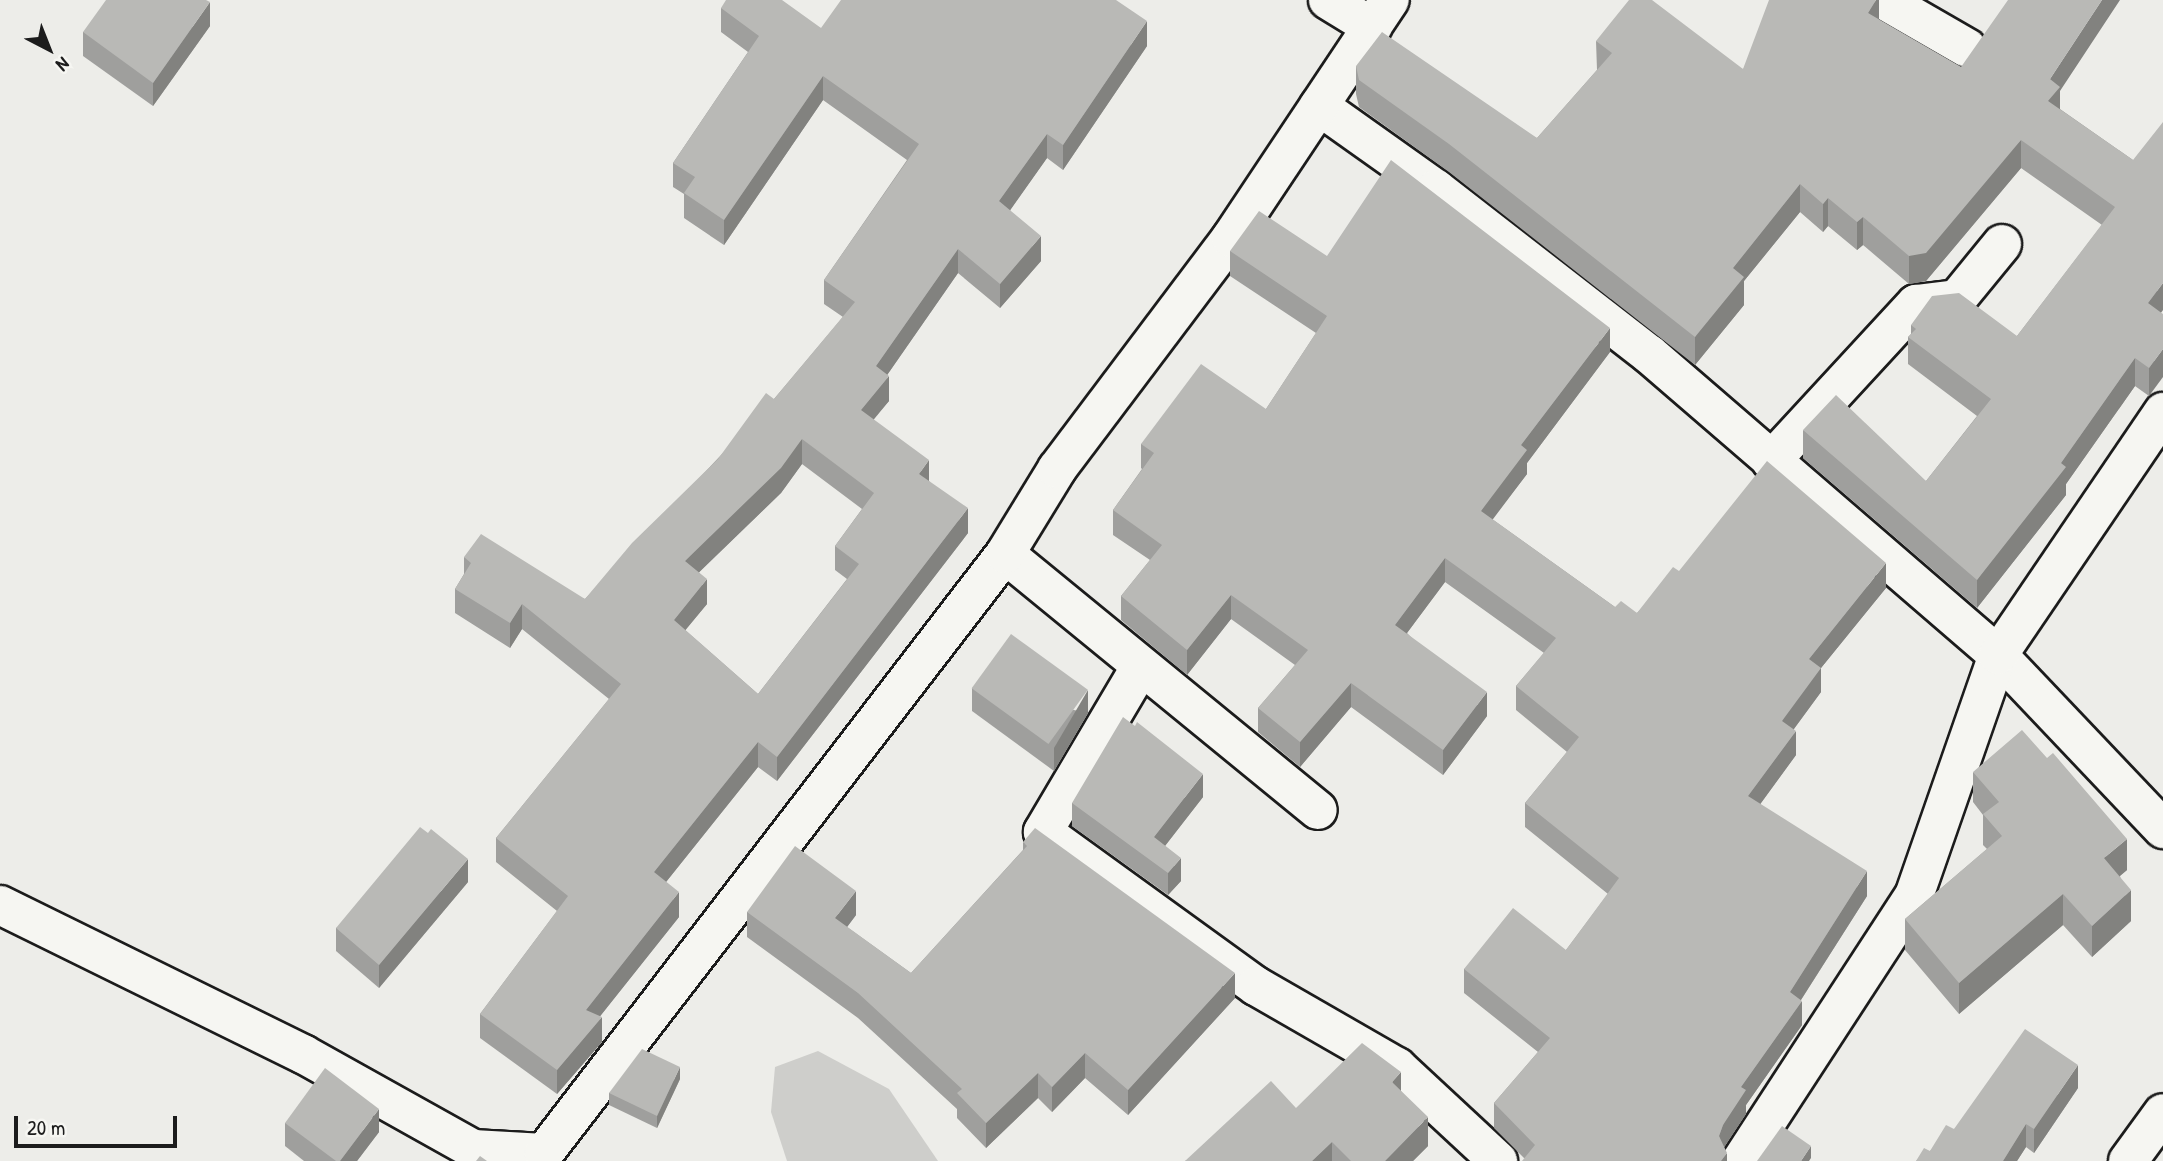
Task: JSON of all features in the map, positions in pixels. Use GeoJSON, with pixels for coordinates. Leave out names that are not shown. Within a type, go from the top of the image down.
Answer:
{"type":"FeatureCollection","features":[{"type":"Feature","properties":{"kind":"street"},"geometry":{"type":"LineString","coordinates":[[0,905],[303,1054],[473,1149],[544,1153],[1005,554],[1057,469],[1159,338],[1381,13],[1328,0]]}},
{"type":"Feature","properties":{"kind":"street"},"geometry":{"type":"LineString","coordinates":[[1884,0],[1967,48]]}},
{"type":"Feature","properties":{"kind":"street"},"geometry":{"type":"LineString","coordinates":[[1319,106],[1436,189],[1649,354],[1998,655],[2163,829]]}},
{"type":"Feature","properties":{"kind":"street"},"geometry":{"type":"LineString","coordinates":[[1771,461],[1916,304],[1957,299],[2002,244]]}},
{"type":"Feature","properties":{"kind":"street"},"geometry":{"type":"LineString","coordinates":[[1741,1161],[1914,896],[1998,655],[2163,412]]}},
{"type":"Feature","properties":{"kind":"street"},"geometry":{"type":"LineString","coordinates":[[1005,554],[1318,810]]}},
{"type":"Feature","properties":{"kind":"street"},"geometry":{"type":"LineString","coordinates":[[1141,666],[1043,832],[1256,986],[1397,1067],[1498,1161]]}},
{"type":"Feature","properties":{"kind":"street"},"geometry":{"type":"LineString","coordinates":[[2127,1161],[2163,1113]]}},
{"type":"Feature","properties":{"kind":"shaded area"},"geometry":{"type":"Polygon","coordinates":[[[818,1051],[889,1089],[938,1161],[787,1161],[771,1112],[775,1067],[818,1051]]]}},
{"type":"Feature","properties":{"kind":"building"},"geometry":{"type":"Polygon","coordinates":[[[106,0],[210,2],[153,83],[83,32],[106,0]]]}},
{"type":"Feature","properties":{"kind":"building"},"geometry":{"type":"Polygon","coordinates":[[[726,0],[782,0],[821,28],[841,0],[1116,0],[1147,21],[1063,145],[1047,134],[999,201],[1041,236],[1000,284],[958,249],[876,366],[889,376],[861,410],[929,460],[919,474],[968,508],[777,757],[758,742],[654,872],[679,892],[586,1010],[602,1017],[557,1070],[480,1014],[568,896],[496,838],[621,684],[522,604],[510,623],[455,589],[471,563],[464,557],[481,534],[585,599],[632,543],[718,459],[766,393],[774,399],[855,302],[824,280],[919,144],[823,76],[724,220],[684,193],[695,177],[673,163],[759,36],[721,8],[726,0]],[[802,439],[781,468],[685,561],[707,579],[674,620],[758,694],[859,564],[835,546],[874,493],[802,439]]]}},
{"type":"Feature","properties":{"kind":"building"},"geometry":{"type":"Polygon","coordinates":[[[1629,0],[1652,0],[1743,69],[1769,0],[1876,0],[1868,13],[1961,67],[2008,0],[2102,0],[2050,79],[2060,87],[2048,101],[2133,160],[2163,122],[2163,283],[2148,303],[2163,314],[2163,349],[2149,368],[2135,358],[2061,463],[2066,467],[1977,580],[1803,430],[1836,395],[1926,481],[1991,399],[1908,337],[1916,329],[1911,325],[1932,296],[1959,293],[2017,336],[2115,207],[2021,140],[1926,253],[1909,256],[1863,217],[1857,222],[1828,198],[1823,204],[1800,184],[1733,268],[1744,277],[1695,337],[1449,144],[1359,80],[1356,66],[1382,32],[1537,138],[1612,53],[1596,41],[1629,0]]]}},
{"type":"Feature","properties":{"kind":"building"},"geometry":{"type":"Polygon","coordinates":[[[1391,160],[1610,328],[1521,445],[1527,450],[1481,511],[1615,607],[1621,601],[1637,613],[1673,567],[1679,571],[1767,461],[1886,563],[1809,659],[1821,668],[1782,721],[1796,731],[1748,796],[1867,871],[1790,992],[1802,1001],[1741,1087],[1746,1090],[1723,1125],[1719,1136],[1727,1153],[1721,1161],[1522,1161],[1535,1145],[1494,1103],[1550,1038],[1464,969],[1513,908],[1566,950],[1619,878],[1525,803],[1579,737],[1516,686],[1556,638],[1445,558],[1395,625],[1487,692],[1443,750],[1351,683],[1300,742],[1258,708],[1308,650],[1231,595],[1187,650],[1121,596],[1162,545],[1113,510],[1154,453],[1141,444],[1201,364],[1266,409],[1327,316],[1230,251],[1259,211],[1327,256],[1391,160]]]}},
{"type":"Feature","properties":{"kind":"building"},"geometry":{"type":"Polygon","coordinates":[[[1011,634],[1088,690],[1048,744],[972,688],[1011,634]]]}},
{"type":"Feature","properties":{"kind":"building"},"geometry":{"type":"Polygon","coordinates":[[[1123,717],[1135,726],[1137,722],[1203,774],[1154,837],[1181,858],[1168,873],[1072,803],[1123,717]]]}},
{"type":"Feature","properties":{"kind":"building"},"geometry":{"type":"Polygon","coordinates":[[[2022,730],[2047,758],[2053,753],[2127,839],[2104,858],[2131,890],[2092,926],[2063,894],[1959,983],[1905,919],[2002,836],[1983,814],[1999,802],[1973,772],[2022,730]]]}},
{"type":"Feature","properties":{"kind":"building"},"geometry":{"type":"Polygon","coordinates":[[[420,827],[428,833],[431,829],[468,859],[379,965],[336,928],[420,827]]]}},
{"type":"Feature","properties":{"kind":"building"},"geometry":{"type":"Polygon","coordinates":[[[1035,828],[1235,973],[1128,1090],[1085,1053],[1052,1087],[1038,1073],[986,1123],[957,1093],[962,1089],[858,993],[747,912],[795,846],[856,891],[835,918],[911,973],[1027,846],[1023,842],[1035,828]]]}},
{"type":"Feature","properties":{"kind":"building"},"geometry":{"type":"Polygon","coordinates":[[[2025,1029],[2078,1065],[2034,1129],[2026,1124],[2003,1161],[1916,1161],[1924,1148],[1930,1151],[1946,1125],[1954,1129],[2025,1029]]]}},
{"type":"Feature","properties":{"kind":"building"},"geometry":{"type":"Polygon","coordinates":[[[1362,1043],[1401,1072],[1392,1082],[1428,1117],[1385,1161],[1351,1161],[1332,1142],[1312,1161],[1185,1161],[1271,1081],[1296,1108],[1362,1043]]]}},
{"type":"Feature","properties":{"kind":"building"},"geometry":{"type":"Polygon","coordinates":[[[642,1049],[680,1067],[657,1116],[609,1093],[642,1049]]]}},
{"type":"Feature","properties":{"kind":"building"},"geometry":{"type":"Polygon","coordinates":[[[325,1068],[379,1109],[340,1161],[336,1161],[285,1123],[325,1068]]]}},
{"type":"Feature","properties":{"kind":"building"},"geometry":{"type":"Polygon","coordinates":[[[1782,1126],[1811,1146],[1801,1161],[1757,1161],[1782,1126]]]}}]}
